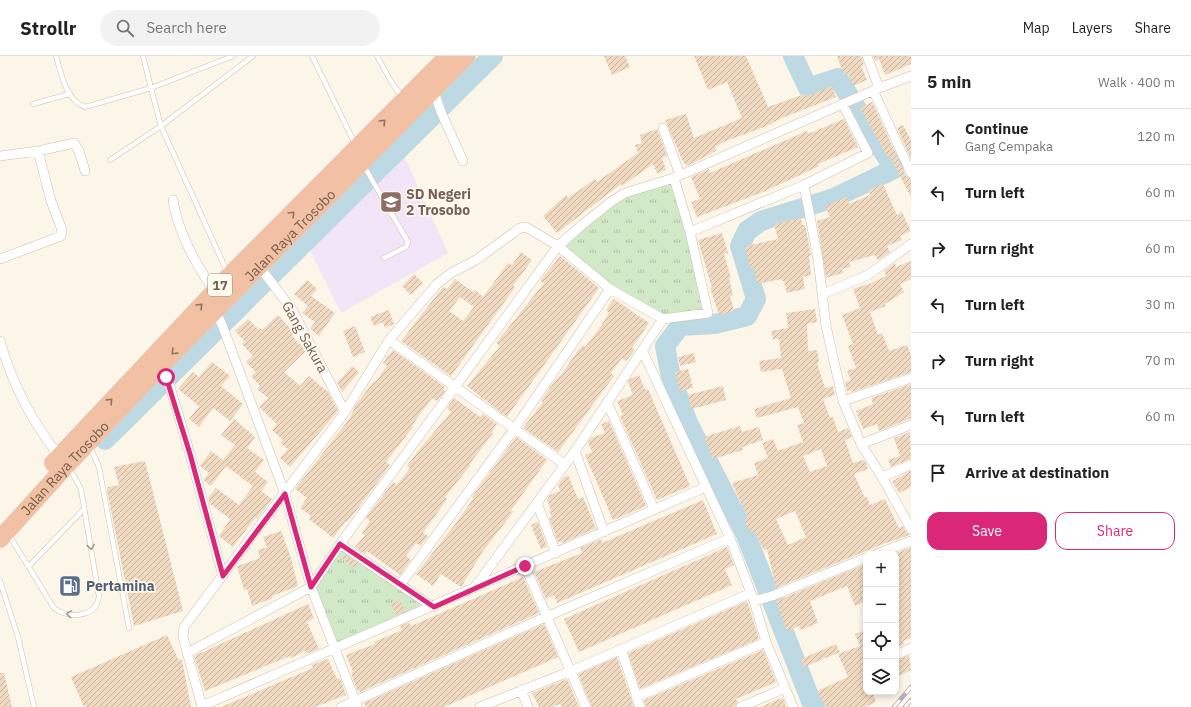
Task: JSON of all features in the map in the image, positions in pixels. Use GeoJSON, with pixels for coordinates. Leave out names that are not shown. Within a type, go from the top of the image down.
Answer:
{"type":"FeatureCollection","features":[{"type":"Feature","properties":{"kind":"highway","name":"Jalan Raya Trosobo"},"geometry":{"type":"LineString","coordinates":[[87,442],[214,291],[229,276],[362,160],[404,101],[434,88],[448,56]]}},
{"type":"Feature","properties":{"kind":"highway","name":"Jalan Raya Trosobo"},"geometry":{"type":"LineString","coordinates":[[5,533],[87,442],[262,269],[362,160],[468,56]]}},
{"type":"Feature","properties":{"kind":"street"},"geometry":{"type":"LineString","coordinates":[[867,56],[876,89],[911,173]]}},
{"type":"Feature","properties":{"kind":"street"},"geometry":{"type":"LineString","coordinates":[[189,652],[311,587],[340,544],[457,387],[558,246],[612,201],[625,193],[677,176],[845,104],[876,89],[911,76]]}},
{"type":"Feature","properties":{"kind":"street"},"geometry":{"type":"LineString","coordinates":[[434,88],[441,110],[464,161]]}},
{"type":"Feature","properties":{"kind":"street"},"geometry":{"type":"LineString","coordinates":[[690,232],[805,187],[868,153],[845,104]]}},
{"type":"Feature","properties":{"kind":"street"},"geometry":{"type":"LineString","coordinates":[[663,128],[677,176],[708,311],[706,313],[663,319],[610,289],[558,246],[527,228],[520,228],[476,260],[451,273],[437,284],[389,340],[345,412],[184,627],[183,632],[202,707],[706,487]]}},
{"type":"Feature","properties":{"kind":"street"},"geometry":{"type":"LineString","coordinates":[[0,156],[38,151],[74,143],[79,151],[85,172]]}},
{"type":"Feature","properties":{"kind":"street"},"geometry":{"type":"LineString","coordinates":[[0,259],[61,236],[62,230],[51,201],[38,151]]}},
{"type":"Feature","properties":{"kind":"street"},"geometry":{"type":"LineString","coordinates":[[805,187],[823,294],[826,326],[843,401],[861,444],[882,477],[911,529]]}},
{"type":"Feature","properties":{"kind":"street"},"geometry":{"type":"LineString","coordinates":[[173,200],[175,214],[197,266],[214,291]]}},
{"type":"Feature","properties":{"kind":"street"},"geometry":{"type":"LineString","coordinates":[[823,294],[868,274],[911,244]]}},
{"type":"Feature","properties":{"kind":"street","name":"Gang Sakura"},"geometry":{"type":"LineString","coordinates":[[262,269],[293,311],[345,412]]}},
{"type":"Feature","properties":{"kind":"street"},"geometry":{"type":"LineString","coordinates":[[400,585],[515,428],[610,289]]}},
{"type":"Feature","properties":{"kind":"street"},"geometry":{"type":"LineString","coordinates":[[217,314],[285,494],[311,587],[356,704]]}},
{"type":"Feature","properties":{"kind":"street"},"geometry":{"type":"LineString","coordinates":[[474,588],[574,451],[643,352],[663,319]]}},
{"type":"Feature","properties":{"kind":"street"},"geometry":{"type":"LineString","coordinates":[[389,340],[564,464]]}},
{"type":"Feature","properties":{"kind":"street"},"geometry":{"type":"LineString","coordinates":[[0,341],[13,379],[40,430],[66,464]]}},
{"type":"Feature","properties":{"kind":"street"},"geometry":{"type":"LineString","coordinates":[[643,352],[730,538],[752,597],[766,642],[793,707]]}},
{"type":"Feature","properties":{"kind":"street"},"geometry":{"type":"LineString","coordinates":[[161,369],[169,386],[190,454],[223,576]]}},
{"type":"Feature","properties":{"kind":"street"},"geometry":{"type":"LineString","coordinates":[[843,401],[911,378]]}},
{"type":"Feature","properties":{"kind":"street"},"geometry":{"type":"LineString","coordinates":[[607,402],[654,509]]}},
{"type":"Feature","properties":{"kind":"street"},"geometry":{"type":"LineString","coordinates":[[861,444],[911,426]]}},
{"type":"Feature","properties":{"kind":"street"},"geometry":{"type":"LineString","coordinates":[[574,451],[604,532]]}},
{"type":"Feature","properties":{"kind":"street"},"geometry":{"type":"LineString","coordinates":[[882,477],[911,465]]}},
{"type":"Feature","properties":{"kind":"street"},"geometry":{"type":"LineString","coordinates":[[537,503],[556,553]]}},
{"type":"Feature","properties":{"kind":"street"},"geometry":{"type":"LineString","coordinates":[[341,707],[356,704],[548,616],[730,538]]}},
{"type":"Feature","properties":{"kind":"street"},"geometry":{"type":"LineString","coordinates":[[885,551],[911,541]]}},
{"type":"Feature","properties":{"kind":"street"},"geometry":{"type":"LineString","coordinates":[[340,544],[434,607]]}},
{"type":"Feature","properties":{"kind":"street"},"geometry":{"type":"LineString","coordinates":[[480,707],[752,597],[768,597],[863,559]]}},
{"type":"Feature","properties":{"kind":"street"},"geometry":{"type":"LineString","coordinates":[[525,566],[548,616],[586,707]]}},
{"type":"Feature","properties":{"kind":"street"},"geometry":{"type":"LineString","coordinates":[[636,698],[766,642]]}},
{"type":"Feature","properties":{"kind":"street"},"geometry":{"type":"LineString","coordinates":[[899,654],[911,648]]}},
{"type":"Feature","properties":{"kind":"street"},"geometry":{"type":"LineString","coordinates":[[621,649],[640,707]]}},
{"type":"Feature","properties":{"kind":"street"},"geometry":{"type":"LineString","coordinates":[[741,707],[785,688]]}},
{"type":"Feature","properties":{"kind":"street"},"geometry":{"type":"LineString","coordinates":[[521,690],[528,707]]}},
{"type":"Feature","properties":{"kind":"lane"},"geometry":{"type":"LineString","coordinates":[[56,56],[69,94],[78,104],[85,107],[151,88],[233,56]]}},
{"type":"Feature","properties":{"kind":"lane"},"geometry":{"type":"LineString","coordinates":[[143,56],[161,126],[229,276]]}},
{"type":"Feature","properties":{"kind":"lane"},"geometry":{"type":"LineString","coordinates":[[110,160],[161,126],[252,56]]}},
{"type":"Feature","properties":{"kind":"lane"},"geometry":{"type":"LineString","coordinates":[[312,56],[362,160],[408,242],[406,247],[384,258]]}},
{"type":"Feature","properties":{"kind":"lane"},"geometry":{"type":"LineString","coordinates":[[377,56],[404,101]]}},
{"type":"Feature","properties":{"kind":"lane"},"geometry":{"type":"LineString","coordinates":[[33,104],[69,94]]}},
{"type":"Feature","properties":{"kind":"lane"},"geometry":{"type":"LineString","coordinates":[[87,442],[97,463],[129,628]]}},
{"type":"Feature","properties":{"kind":"lane"},"geometry":{"type":"LineString","coordinates":[[5,533],[21,552],[54,608],[59,612],[68,615],[79,615],[95,607],[99,597],[81,489],[66,464]]}},
{"type":"Feature","properties":{"kind":"lane"},"geometry":{"type":"LineString","coordinates":[[29,566],[84,509]]}},
{"type":"Feature","properties":{"kind":"lane"},"geometry":{"type":"LineString","coordinates":[[0,582],[18,637],[34,707]]}},
{"type":"Feature","properties":{"kind":"shaded area","name":"SD Negeri 2 Trosobo"},"geometry":{"type":"Polygon","coordinates":[[[404,156],[448,253],[341,313],[309,248],[404,156]]]}},
{"type":"Feature","properties":{"kind":"green space"},"geometry":{"type":"Polygon","coordinates":[[[672,180],[707,312],[663,318],[612,285],[561,246],[625,195],[672,180]]]}},
{"type":"Feature","properties":{"kind":"green space"},"geometry":{"type":"Polygon","coordinates":[[[340,544],[433,607],[335,649],[311,587],[340,544]]]}},
{"type":"Feature","properties":{"kind":"building"},"geometry":{"type":"Polygon","coordinates":[[[604,56],[625,56],[630,67],[612,75],[604,56]]]}},
{"type":"Feature","properties":{"kind":"building"},"geometry":{"type":"Polygon","coordinates":[[[694,56],[746,56],[768,107],[805,94],[806,97],[832,86],[836,97],[782,118],[772,124],[726,141],[715,147],[716,151],[687,166],[685,163],[684,164],[665,120],[686,114],[694,138],[742,118],[727,82],[708,90],[694,56]]]}},
{"type":"Feature","properties":{"kind":"building"},"geometry":{"type":"Polygon","coordinates":[[[837,56],[861,56],[864,65],[861,66],[867,80],[853,86],[848,73],[844,75],[837,56]]]}},
{"type":"Feature","properties":{"kind":"building"},"geometry":{"type":"Polygon","coordinates":[[[873,56],[911,56],[911,64],[885,75],[879,59],[875,61],[873,56]]]}},
{"type":"Feature","properties":{"kind":"building"},"geometry":{"type":"Polygon","coordinates":[[[872,102],[906,176],[911,179],[911,197],[889,155],[887,156],[860,108],[872,102]]]}},
{"type":"Feature","properties":{"kind":"building"},"geometry":{"type":"Polygon","coordinates":[[[844,119],[858,147],[818,164],[819,166],[763,192],[697,217],[691,202],[700,199],[691,177],[709,169],[710,173],[807,131],[808,134],[844,119]]]}},
{"type":"Feature","properties":{"kind":"building"},"geometry":{"type":"Polygon","coordinates":[[[903,125],[911,140],[911,159],[897,128],[903,125]]]}},
{"type":"Feature","properties":{"kind":"building"},"geometry":{"type":"Polygon","coordinates":[[[657,129],[667,156],[662,158],[666,170],[657,173],[653,164],[622,186],[621,184],[557,233],[543,216],[566,195],[568,198],[595,179],[597,182],[638,153],[635,145],[642,143],[640,135],[657,129]]]}},
{"type":"Feature","properties":{"kind":"building"},"geometry":{"type":"Polygon","coordinates":[[[883,184],[897,215],[902,212],[911,231],[900,236],[902,240],[887,246],[890,252],[878,260],[875,255],[849,262],[851,267],[842,269],[843,273],[826,278],[817,221],[830,217],[825,206],[846,197],[849,204],[870,195],[868,190],[883,184]]]}},
{"type":"Feature","properties":{"kind":"building"},"geometry":{"type":"Polygon","coordinates":[[[801,218],[802,225],[805,225],[811,255],[809,256],[811,275],[803,277],[805,289],[787,293],[784,281],[782,281],[782,279],[757,284],[754,267],[750,268],[745,246],[778,239],[774,224],[801,218]]]}},
{"type":"Feature","properties":{"kind":"building"},"geometry":{"type":"Polygon","coordinates":[[[722,233],[728,253],[724,254],[731,278],[729,278],[733,295],[730,296],[734,311],[719,315],[710,288],[712,288],[698,240],[722,233]]]}},
{"type":"Feature","properties":{"kind":"building"},"geometry":{"type":"Polygon","coordinates":[[[521,252],[532,260],[513,286],[515,287],[451,376],[401,341],[443,287],[447,289],[455,279],[473,292],[475,290],[483,297],[508,263],[512,265],[521,252]],[[460,297],[449,311],[463,321],[474,307],[460,297]]]}},
{"type":"Feature","properties":{"kind":"building"},"geometry":{"type":"Polygon","coordinates":[[[560,256],[599,288],[507,417],[467,386],[500,346],[496,343],[544,283],[540,281],[560,256]]]}},
{"type":"Feature","properties":{"kind":"building"},"geometry":{"type":"Polygon","coordinates":[[[911,261],[911,279],[900,284],[904,292],[885,304],[886,306],[870,312],[878,335],[882,333],[889,351],[907,345],[911,355],[911,372],[852,392],[851,390],[847,391],[845,382],[851,380],[847,371],[856,368],[848,346],[853,344],[842,315],[860,308],[853,289],[867,285],[886,276],[884,271],[895,263],[896,267],[911,261]]]}},
{"type":"Feature","properties":{"kind":"building"},"geometry":{"type":"Polygon","coordinates":[[[414,274],[423,283],[411,295],[402,286],[414,274]]]}},
{"type":"Feature","properties":{"kind":"building"},"geometry":{"type":"Polygon","coordinates":[[[307,280],[317,289],[311,296],[335,313],[319,336],[310,329],[315,322],[302,313],[308,306],[294,294],[307,280]]]}},
{"type":"Feature","properties":{"kind":"building"},"geometry":{"type":"Polygon","coordinates":[[[614,299],[649,323],[632,348],[635,350],[626,361],[622,358],[611,373],[614,376],[558,452],[523,428],[543,402],[541,401],[556,379],[561,375],[576,353],[583,345],[585,347],[599,329],[609,313],[606,310],[614,299]]]}},
{"type":"Feature","properties":{"kind":"building"},"geometry":{"type":"Polygon","coordinates":[[[815,309],[817,322],[807,324],[808,351],[817,350],[819,362],[817,363],[825,388],[833,386],[835,395],[823,399],[830,418],[833,417],[838,432],[848,428],[852,437],[845,440],[853,463],[864,460],[866,463],[868,469],[854,474],[865,498],[867,497],[870,505],[885,499],[899,528],[903,526],[906,532],[910,535],[863,551],[776,588],[767,549],[764,550],[754,531],[750,532],[744,520],[748,518],[732,483],[758,475],[754,463],[768,458],[762,443],[773,439],[778,451],[803,442],[797,425],[804,423],[798,407],[757,418],[754,409],[791,398],[782,369],[761,372],[759,361],[781,358],[779,339],[773,339],[771,331],[788,328],[786,313],[815,309]],[[821,449],[803,456],[810,472],[827,466],[821,449]],[[795,511],[776,519],[788,545],[806,537],[795,511]]]}},
{"type":"Feature","properties":{"kind":"building"},"geometry":{"type":"Polygon","coordinates":[[[389,310],[394,324],[385,328],[383,322],[374,326],[370,317],[389,310]]]}},
{"type":"Feature","properties":{"kind":"building"},"geometry":{"type":"Polygon","coordinates":[[[278,315],[295,334],[292,336],[306,351],[284,372],[300,386],[309,376],[328,392],[338,411],[290,467],[280,458],[288,449],[280,443],[283,440],[272,430],[277,424],[259,407],[268,398],[257,389],[260,386],[251,376],[256,372],[246,362],[253,356],[242,344],[245,342],[235,331],[248,319],[258,329],[260,328],[262,330],[278,315]]]}},
{"type":"Feature","properties":{"kind":"building"},"geometry":{"type":"Polygon","coordinates":[[[355,326],[365,352],[353,357],[343,331],[355,326]]]}},
{"type":"Feature","properties":{"kind":"building"},"geometry":{"type":"Polygon","coordinates":[[[393,350],[445,387],[443,390],[445,391],[437,401],[432,398],[412,426],[413,427],[386,462],[390,465],[383,475],[356,511],[333,538],[309,519],[311,516],[300,508],[307,498],[295,489],[350,418],[355,406],[387,366],[383,363],[393,350]]]}},
{"type":"Feature","properties":{"kind":"building"},"geometry":{"type":"Polygon","coordinates":[[[694,353],[696,362],[680,366],[678,357],[694,353]]]}},
{"type":"Feature","properties":{"kind":"building"},"geometry":{"type":"Polygon","coordinates":[[[212,362],[230,376],[221,386],[243,404],[230,421],[213,408],[199,427],[189,419],[199,406],[178,389],[193,372],[199,377],[212,362]]]}},
{"type":"Feature","properties":{"kind":"building"},"geometry":{"type":"Polygon","coordinates":[[[352,366],[359,372],[342,392],[337,383],[352,366]]]}},
{"type":"Feature","properties":{"kind":"building"},"geometry":{"type":"Polygon","coordinates":[[[688,369],[693,388],[680,391],[675,372],[688,369]]]}},
{"type":"Feature","properties":{"kind":"building"},"geometry":{"type":"Polygon","coordinates":[[[639,375],[645,390],[648,389],[690,486],[657,500],[620,416],[623,415],[617,401],[633,395],[628,382],[630,379],[639,375]]]}},
{"type":"Feature","properties":{"kind":"building"},"geometry":{"type":"Polygon","coordinates":[[[911,384],[911,418],[879,431],[877,424],[863,429],[856,411],[873,404],[871,398],[911,384]]]}},
{"type":"Feature","properties":{"kind":"building"},"geometry":{"type":"Polygon","coordinates":[[[723,386],[726,400],[691,409],[688,395],[723,386]]]}},
{"type":"Feature","properties":{"kind":"building"},"geometry":{"type":"Polygon","coordinates":[[[454,398],[480,417],[483,414],[497,424],[492,432],[493,433],[469,465],[470,466],[445,497],[447,499],[423,533],[428,536],[421,546],[416,543],[406,556],[411,560],[400,575],[367,551],[365,554],[355,547],[365,535],[362,533],[370,521],[366,518],[393,482],[397,485],[410,468],[407,466],[451,412],[447,408],[454,398]]]}},
{"type":"Feature","properties":{"kind":"building"},"geometry":{"type":"Polygon","coordinates":[[[234,419],[255,437],[247,448],[264,460],[255,472],[268,482],[261,491],[272,499],[233,547],[219,536],[230,519],[210,504],[208,498],[216,488],[239,505],[253,486],[226,466],[211,486],[203,480],[209,473],[200,466],[211,451],[223,460],[235,445],[221,435],[234,419]]]}},
{"type":"Feature","properties":{"kind":"building"},"geometry":{"type":"Polygon","coordinates":[[[609,421],[646,506],[613,520],[585,455],[592,452],[588,442],[591,438],[605,433],[601,424],[609,421]]]}},
{"type":"Feature","properties":{"kind":"building"},"geometry":{"type":"Polygon","coordinates":[[[740,426],[742,432],[759,427],[763,440],[742,447],[743,450],[713,459],[704,437],[740,426]]]}},
{"type":"Feature","properties":{"kind":"building"},"geometry":{"type":"Polygon","coordinates":[[[910,432],[911,459],[891,467],[888,460],[900,456],[894,438],[910,432]]]}},
{"type":"Feature","properties":{"kind":"building"},"geometry":{"type":"Polygon","coordinates":[[[516,437],[547,460],[510,512],[514,511],[483,551],[461,587],[441,574],[433,586],[416,574],[456,523],[473,499],[472,497],[516,437]]]}},
{"type":"Feature","properties":{"kind":"building"},"geometry":{"type":"Polygon","coordinates":[[[145,461],[183,611],[134,626],[107,490],[108,487],[119,485],[114,467],[145,461]]]}},
{"type":"Feature","properties":{"kind":"building"},"geometry":{"type":"Polygon","coordinates":[[[911,471],[911,487],[899,493],[892,481],[911,471]]]}},
{"type":"Feature","properties":{"kind":"building"},"geometry":{"type":"Polygon","coordinates":[[[568,475],[578,499],[583,497],[596,528],[563,543],[562,541],[558,542],[549,518],[552,517],[547,500],[550,495],[560,491],[558,485],[563,478],[568,475]]]}},
{"type":"Feature","properties":{"kind":"building"},"geometry":{"type":"Polygon","coordinates":[[[703,500],[717,534],[557,603],[554,595],[546,599],[534,572],[582,553],[580,548],[601,539],[602,543],[703,500]]]}},
{"type":"Feature","properties":{"kind":"building"},"geometry":{"type":"Polygon","coordinates":[[[538,522],[547,547],[541,549],[531,525],[538,522]]]}},
{"type":"Feature","properties":{"kind":"building"},"geometry":{"type":"Polygon","coordinates":[[[281,531],[291,558],[298,586],[252,606],[247,589],[244,590],[237,566],[260,558],[258,550],[267,547],[263,537],[281,531]]]}},
{"type":"Feature","properties":{"kind":"building"},"geometry":{"type":"Polygon","coordinates":[[[727,547],[734,565],[725,569],[732,585],[579,652],[564,619],[727,547]]]}},
{"type":"Feature","properties":{"kind":"building"},"geometry":{"type":"Polygon","coordinates":[[[911,547],[911,638],[903,641],[904,644],[899,646],[899,587],[899,552],[911,547]]]}},
{"type":"Feature","properties":{"kind":"building"},"geometry":{"type":"Polygon","coordinates":[[[344,554],[358,563],[354,568],[341,558],[344,554]]]}},
{"type":"Feature","properties":{"kind":"building"},"geometry":{"type":"Polygon","coordinates":[[[863,565],[863,602],[855,606],[847,586],[810,601],[818,623],[801,630],[799,626],[787,631],[776,601],[863,565]]]}},
{"type":"Feature","properties":{"kind":"building"},"geometry":{"type":"Polygon","coordinates":[[[523,577],[539,613],[360,692],[357,690],[351,673],[353,672],[346,655],[375,644],[374,642],[402,630],[400,626],[409,622],[411,626],[523,577]]]}},
{"type":"Feature","properties":{"kind":"building"},"geometry":{"type":"Polygon","coordinates":[[[400,600],[405,611],[396,615],[391,604],[400,600]]]}},
{"type":"Feature","properties":{"kind":"building"},"geometry":{"type":"Polygon","coordinates":[[[747,601],[759,639],[640,689],[628,653],[747,601]]]}},
{"type":"Feature","properties":{"kind":"building"},"geometry":{"type":"Polygon","coordinates":[[[308,604],[314,618],[307,622],[319,649],[306,654],[305,651],[291,658],[290,656],[205,691],[194,656],[308,604]]]}},
{"type":"Feature","properties":{"kind":"building"},"geometry":{"type":"Polygon","coordinates":[[[544,624],[558,657],[444,707],[366,707],[364,703],[544,624]]]}},
{"type":"Feature","properties":{"kind":"building"},"geometry":{"type":"Polygon","coordinates":[[[863,631],[863,695],[873,695],[876,702],[865,707],[826,707],[817,691],[848,677],[838,654],[860,646],[855,634],[863,631]]]}},
{"type":"Feature","properties":{"kind":"building"},"geometry":{"type":"Polygon","coordinates":[[[167,635],[179,661],[182,660],[191,707],[84,707],[71,677],[167,635]]]}},
{"type":"Feature","properties":{"kind":"building"},"geometry":{"type":"Polygon","coordinates":[[[836,644],[840,652],[804,667],[801,659],[836,644]]]}},
{"type":"Feature","properties":{"kind":"building"},"geometry":{"type":"Polygon","coordinates":[[[763,650],[776,682],[736,699],[738,702],[735,707],[646,707],[644,700],[763,650]]]}},
{"type":"Feature","properties":{"kind":"building"},"geometry":{"type":"Polygon","coordinates":[[[909,655],[911,670],[899,676],[899,660],[909,655]]]}},
{"type":"Feature","properties":{"kind":"building"},"geometry":{"type":"Polygon","coordinates":[[[617,657],[634,707],[592,707],[578,674],[617,657]]]}},
{"type":"Feature","properties":{"kind":"building"},"geometry":{"type":"Polygon","coordinates":[[[328,659],[337,679],[340,678],[346,695],[315,707],[221,707],[313,668],[311,665],[328,659]]]}},
{"type":"Feature","properties":{"kind":"building"},"geometry":{"type":"Polygon","coordinates":[[[0,673],[4,673],[12,707],[0,707],[0,673]]]}},
{"type":"Feature","properties":{"kind":"building"},"geometry":{"type":"Polygon","coordinates":[[[567,679],[579,707],[562,707],[560,704],[552,707],[539,707],[532,693],[567,679]]]}},
{"type":"Feature","properties":{"kind":"building"},"geometry":{"type":"Polygon","coordinates":[[[783,698],[786,707],[761,707],[776,700],[783,698]]]}},
{"type":"Feature","properties":{"kind":"waterway"},"geometry":{"type":"LineString","coordinates":[[105,440],[493,56]]}},
{"type":"Feature","properties":{"kind":"waterway"},"geometry":{"type":"LineString","coordinates":[[793,56],[808,88],[838,78],[894,169],[834,198],[761,221],[747,231],[740,246],[756,299],[747,316],[715,324],[680,326],[665,346],[671,377],[688,423],[746,535],[811,701],[815,707]]}},
{"type":"Feature","properties":{"kind":"railway"},"geometry":{"type":"LineString","coordinates":[[894,707],[911,687]]}},
{"type":"Feature","properties":{"kind":"railway"},"geometry":{"type":"LineString","coordinates":[[905,707],[911,700]]}},
{"type":"Feature","properties":{"kind":"place","name":"SD Negeri 2 Trosobo"},"geometry":{"type":"Point","coordinates":[391,202]}},
{"type":"Feature","properties":{"kind":"place","name":"Pertamina"},"geometry":{"type":"Point","coordinates":[70,586]}},
{"type":"Feature","properties":{"kind":"route"},"geometry":{"type":"LineString","coordinates":[[166,377],[190,454],[223,576],[285,494],[311,587],[340,544],[434,607],[525,566]]}}]}
